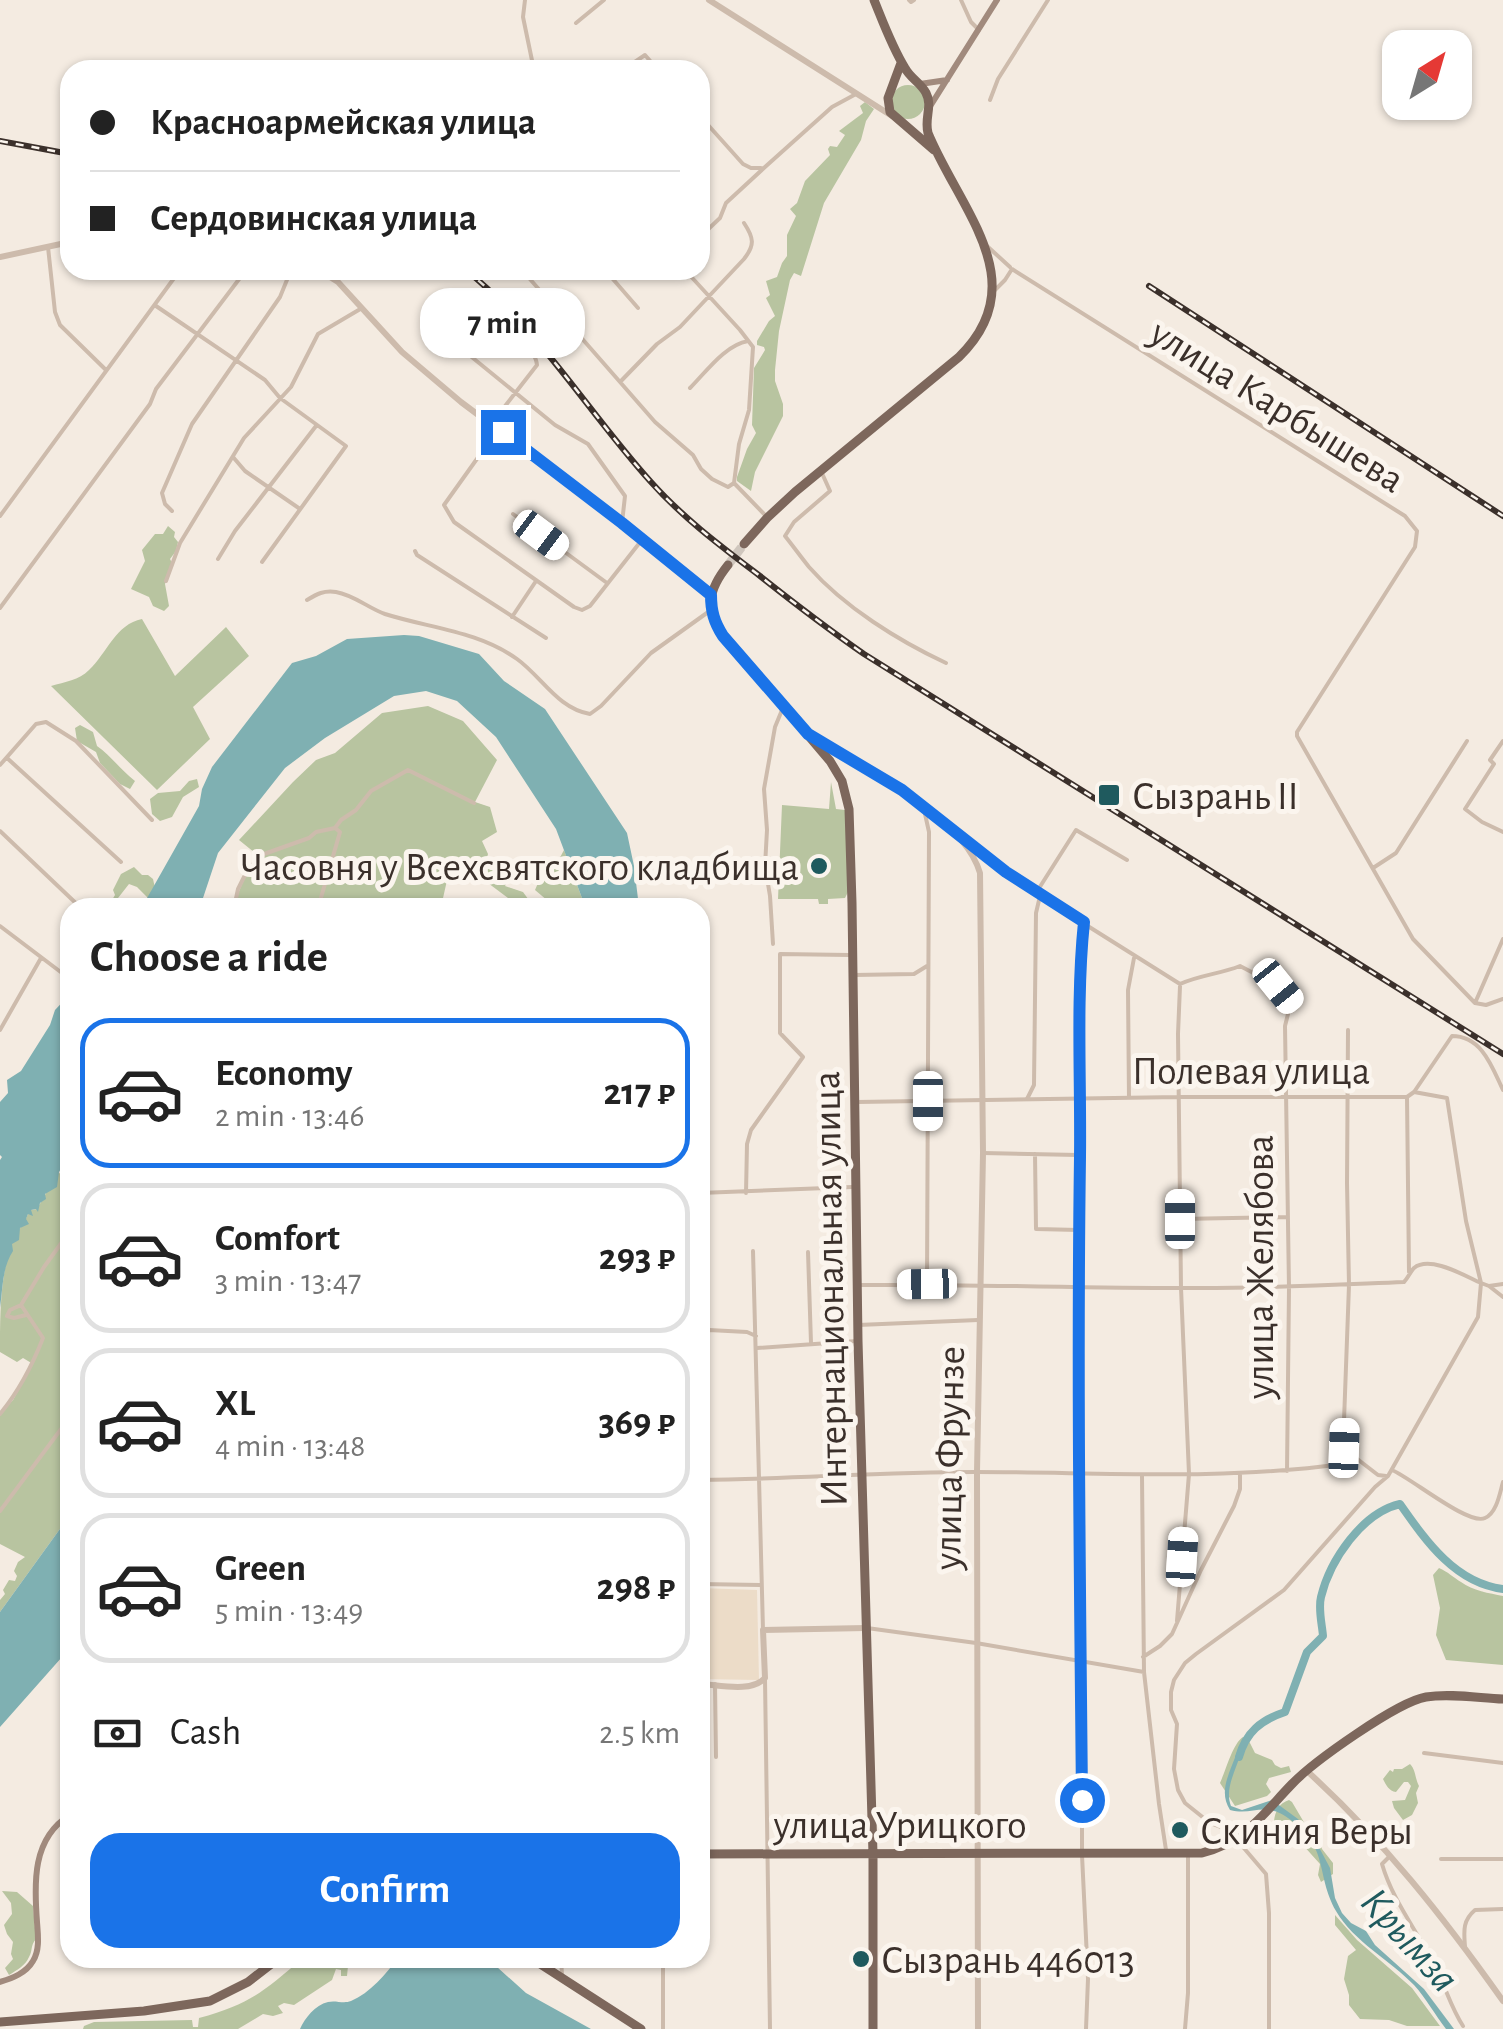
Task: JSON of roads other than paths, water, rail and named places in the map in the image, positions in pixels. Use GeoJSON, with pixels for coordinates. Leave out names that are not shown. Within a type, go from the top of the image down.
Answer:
{"type":"FeatureCollection","features":[{"type":"Feature","properties":{"kind":"main road"},"geometry":{"type":"LineString","coordinates":[[744,544],[768,518],[968,348],[989,313],[989,255],[926,125],[926,91],[901,62],[874,0]]}},
{"type":"Feature","properties":{"kind":"main road"},"geometry":{"type":"LineString","coordinates":[[895,118],[915,122],[929,110],[998,0]]}},
{"type":"Feature","properties":{"kind":"main road"},"geometry":{"type":"LineString","coordinates":[[901,62],[888,103],[895,118],[936,151]]}},
{"type":"Feature","properties":{"kind":"main road"},"geometry":{"type":"LineString","coordinates":[[892,89],[907,82],[948,80]]}},
{"type":"Feature","properties":{"kind":"main road"},"geometry":{"type":"LineString","coordinates":[[711,610],[714,584],[728,564]]}},
{"type":"Feature","properties":{"kind":"main road","name":"Интернациональная улица"},"geometry":{"type":"LineString","coordinates":[[711,610],[723,636],[830,761],[842,781],[848,809],[873,1854],[873,2029]]}},
{"type":"Feature","properties":{"kind":"main road","name":"улица Урицкого"},"geometry":{"type":"LineString","coordinates":[[710,1854],[1188,1854],[1212,1850],[1237,1840],[1307,1771],[1383,1717],[1422,1697],[1503,1699]]}},
{"type":"Feature","properties":{"kind":"main road"},"geometry":{"type":"LineString","coordinates":[[0,1982],[20,1974],[36,1958],[36,1867],[50,1832],[60,1823]]}},
{"type":"Feature","properties":{"kind":"main road"},"geometry":{"type":"LineString","coordinates":[[0,2022],[144,2011],[210,2000],[248,1982],[266,1968]]}},
{"type":"Feature","properties":{"kind":"main road"},"geometry":{"type":"LineString","coordinates":[[545,1968],[641,2029]]}},
{"type":"Feature","properties":{"kind":"street"},"geometry":{"type":"LineString","coordinates":[[525,0],[522,17],[532,60]]}},
{"type":"Feature","properties":{"kind":"street"},"geometry":{"type":"LineString","coordinates":[[576,23],[604,0]]}},
{"type":"Feature","properties":{"kind":"street"},"geometry":{"type":"LineString","coordinates":[[710,0],[895,118]]}},
{"type":"Feature","properties":{"kind":"street"},"geometry":{"type":"LineString","coordinates":[[961,0],[979,30]]}},
{"type":"Feature","properties":{"kind":"street"},"geometry":{"type":"LineString","coordinates":[[990,100],[998,79],[1048,0]]}},
{"type":"Feature","properties":{"kind":"street"},"geometry":{"type":"LineString","coordinates":[[867,100],[874,102],[892,89]]}},
{"type":"Feature","properties":{"kind":"street"},"geometry":{"type":"LineString","coordinates":[[710,228],[726,204],[765,167],[832,107],[856,94]]}},
{"type":"Feature","properties":{"kind":"street"},"geometry":{"type":"LineString","coordinates":[[710,127],[747,167],[765,167]]}},
{"type":"Feature","properties":{"kind":"street"},"geometry":{"type":"LineString","coordinates":[[621,381],[657,344],[680,328],[752,248],[753,237],[744,223]]}},
{"type":"Feature","properties":{"kind":"street"},"geometry":{"type":"LineString","coordinates":[[984,243],[1012,269],[992,292]]}},
{"type":"Feature","properties":{"kind":"street"},"geometry":{"type":"LineString","coordinates":[[0,257],[60,244]]}},
{"type":"Feature","properties":{"kind":"street"},"geometry":{"type":"LineString","coordinates":[[48,247],[60,326],[106,370]]}},
{"type":"Feature","properties":{"kind":"street","name":"улица Карбышева"},"geometry":{"type":"LineString","coordinates":[[1012,269],[1405,516],[1417,531],[1416,547],[1296,732],[1413,939],[1475,1003]]}},
{"type":"Feature","properties":{"kind":"street"},"geometry":{"type":"LineString","coordinates":[[0,516],[173,280]]}},
{"type":"Feature","properties":{"kind":"street"},"geometry":{"type":"LineString","coordinates":[[0,608],[238,280]]}},
{"type":"Feature","properties":{"kind":"street"},"geometry":{"type":"LineString","coordinates":[[172,511],[162,493],[190,427],[280,297],[287,280]]}},
{"type":"Feature","properties":{"kind":"street"},"geometry":{"type":"LineString","coordinates":[[335,280],[402,352],[461,402],[711,595]]}},
{"type":"Feature","properties":{"kind":"street"},"geometry":{"type":"LineString","coordinates":[[531,280],[663,430],[693,454],[705,473],[728,487],[734,483],[749,410],[753,348],[694,280]]}},
{"type":"Feature","properties":{"kind":"street"},"geometry":{"type":"LineString","coordinates":[[614,280],[638,308]]}},
{"type":"Feature","properties":{"kind":"street"},"geometry":{"type":"LineString","coordinates":[[476,297],[518,336],[536,357],[537,365],[491,424],[489,442],[444,505],[454,522],[582,610],[590,606],[642,540]]}},
{"type":"Feature","properties":{"kind":"street"},"geometry":{"type":"LineString","coordinates":[[156,306],[265,380],[280,398],[346,446],[262,562]]}},
{"type":"Feature","properties":{"kind":"street"},"geometry":{"type":"LineString","coordinates":[[166,581],[180,543],[244,438],[291,387],[318,334],[362,308]]}},
{"type":"Feature","properties":{"kind":"street"},"geometry":{"type":"LineString","coordinates":[[430,323],[556,425],[588,444],[625,496],[622,523]]}},
{"type":"Feature","properties":{"kind":"street"},"geometry":{"type":"LineString","coordinates":[[690,388],[728,350],[748,341]]}},
{"type":"Feature","properties":{"kind":"street"},"geometry":{"type":"LineString","coordinates":[[218,559],[316,426]]}},
{"type":"Feature","properties":{"kind":"street"},"geometry":{"type":"LineString","coordinates":[[233,458],[245,471],[300,509]]}},
{"type":"Feature","properties":{"kind":"street"},"geometry":{"type":"LineString","coordinates":[[822,471],[830,490],[794,522],[785,536],[832,590],[883,628],[946,663]]}},
{"type":"Feature","properties":{"kind":"street"},"geometry":{"type":"LineString","coordinates":[[734,483],[768,518]]}},
{"type":"Feature","properties":{"kind":"street"},"geometry":{"type":"LineString","coordinates":[[513,514],[606,583]]}},
{"type":"Feature","properties":{"kind":"street"},"geometry":{"type":"LineString","coordinates":[[415,551],[417,556],[546,638]]}},
{"type":"Feature","properties":{"kind":"street"},"geometry":{"type":"LineString","coordinates":[[512,617],[536,581]]}},
{"type":"Feature","properties":{"kind":"street"},"geometry":{"type":"LineString","coordinates":[[307,600],[322,591],[337,592],[386,614],[482,640],[519,660],[561,701],[578,712],[590,714],[650,653],[711,610]]}},
{"type":"Feature","properties":{"kind":"street"},"geometry":{"type":"LineString","coordinates":[[773,944],[765,866],[768,830],[764,789],[775,728],[784,706]]}},
{"type":"Feature","properties":{"kind":"street"},"geometry":{"type":"LineString","coordinates":[[0,766],[36,724],[46,722],[76,741],[152,820]]}},
{"type":"Feature","properties":{"kind":"street","name":"улица Фрунзе"},"geometry":{"type":"LineString","coordinates":[[808,734],[923,805],[962,839],[980,872],[983,1153],[976,1643],[978,2029]]}},
{"type":"Feature","properties":{"kind":"street"},"geometry":{"type":"LineString","coordinates":[[1373,868],[1396,854],[1467,741]]}},
{"type":"Feature","properties":{"kind":"street"},"geometry":{"type":"LineString","coordinates":[[1503,741],[1490,760],[1494,764],[1464,809],[1503,832]]}},
{"type":"Feature","properties":{"kind":"street"},"geometry":{"type":"LineString","coordinates":[[830,761],[839,752]]}},
{"type":"Feature","properties":{"kind":"street"},"geometry":{"type":"LineString","coordinates":[[7,758],[121,862]]}},
{"type":"Feature","properties":{"kind":"street"},"geometry":{"type":"LineString","coordinates":[[236,898],[244,877],[264,854],[335,828],[371,791],[408,770],[474,803]]}},
{"type":"Feature","properties":{"kind":"street"},"geometry":{"type":"LineString","coordinates":[[923,805],[928,832],[927,1284]]}},
{"type":"Feature","properties":{"kind":"street"},"geometry":{"type":"LineString","coordinates":[[321,898],[340,832],[335,828]]}},
{"type":"Feature","properties":{"kind":"street"},"geometry":{"type":"LineString","coordinates":[[1027,1099],[1034,1085],[1038,894],[1076,830],[1127,860]]}},
{"type":"Feature","properties":{"kind":"street"},"geometry":{"type":"LineString","coordinates":[[0,832],[71,898]]}},
{"type":"Feature","properties":{"kind":"street"},"geometry":{"type":"LineString","coordinates":[[962,839],[1038,894],[1180,984],[1180,1288],[1189,1474],[1177,1620]]}},
{"type":"Feature","properties":{"kind":"street"},"geometry":{"type":"LineString","coordinates":[[1084,922],[1079,972],[1078,1473],[1086,2029]]}},
{"type":"Feature","properties":{"kind":"street"},"geometry":{"type":"LineString","coordinates":[[0,926],[60,972]]}},
{"type":"Feature","properties":{"kind":"street"},"geometry":{"type":"LineString","coordinates":[[1503,939],[1475,1003],[1486,1005],[1503,999]]}},
{"type":"Feature","properties":{"kind":"street"},"geometry":{"type":"LineString","coordinates":[[746,1193],[751,1130],[804,1057],[780,1033],[780,954],[854,955]]}},
{"type":"Feature","properties":{"kind":"street"},"geometry":{"type":"LineString","coordinates":[[1129,1098],[1128,990],[1135,956]]}},
{"type":"Feature","properties":{"kind":"street"},"geometry":{"type":"LineString","coordinates":[[0,1030],[41,958]]}},
{"type":"Feature","properties":{"kind":"street"},"geometry":{"type":"LineString","coordinates":[[1494,961],[1503,960]]}},
{"type":"Feature","properties":{"kind":"street"},"geometry":{"type":"LineString","coordinates":[[854,974],[914,974],[928,965]]}},
{"type":"Feature","properties":{"kind":"street","name":"улица Желябова"},"geometry":{"type":"LineString","coordinates":[[1180,984],[1196,976],[1220,974],[1240,966],[1278,986],[1291,1002],[1285,1026],[1287,1471]]}},
{"type":"Feature","properties":{"kind":"street"},"geometry":{"type":"LineString","coordinates":[[1348,1030],[1350,1284],[1344,1448],[1378,1475],[1388,1476]]}},
{"type":"Feature","properties":{"kind":"street"},"geometry":{"type":"LineString","coordinates":[[1409,1277],[1407,1097],[1452,1036],[1462,1036],[1485,1052],[1503,1090]]}},
{"type":"Feature","properties":{"kind":"street"},"geometry":{"type":"LineString","coordinates":[[1268,2029],[1266,1874],[1237,1840],[1184,1803],[1174,1770],[1177,1724],[1171,1710],[1172,1684],[1196,1654],[1284,1590],[1388,1476],[1478,1317],[1481,1283],[1466,1220],[1447,1098],[1414,1092]]}},
{"type":"Feature","properties":{"kind":"street","name":"Полевая улица"},"geometry":{"type":"LineString","coordinates":[[856,1102],[1407,1097]]}},
{"type":"Feature","properties":{"kind":"street"},"geometry":{"type":"LineString","coordinates":[[983,1153],[1080,1155]]}},
{"type":"Feature","properties":{"kind":"street"},"geometry":{"type":"LineString","coordinates":[[1035,1154],[1036,1229],[1079,1230]]}},
{"type":"Feature","properties":{"kind":"street"},"geometry":{"type":"LineString","coordinates":[[710,1194],[857,1187]]}},
{"type":"Feature","properties":{"kind":"street"},"geometry":{"type":"LineString","coordinates":[[1180,1219],[1288,1218]]}},
{"type":"Feature","properties":{"kind":"street"},"geometry":{"type":"LineString","coordinates":[[26,1314],[7,1316],[21,1305],[60,1245]]}},
{"type":"Feature","properties":{"kind":"street"},"geometry":{"type":"LineString","coordinates":[[753,1251],[770,2029]]}},
{"type":"Feature","properties":{"kind":"street"},"geometry":{"type":"LineString","coordinates":[[808,1252],[811,1344]]}},
{"type":"Feature","properties":{"kind":"street"},"geometry":{"type":"LineString","coordinates":[[858,1285],[1289,1288],[1404,1282],[1412,1269],[1438,1264],[1489,1286],[1503,1297]]}},
{"type":"Feature","properties":{"kind":"street"},"geometry":{"type":"LineString","coordinates":[[1489,1286],[1503,1284]]}},
{"type":"Feature","properties":{"kind":"street"},"geometry":{"type":"LineString","coordinates":[[0,1414],[14,1400],[43,1338],[21,1305]]}},
{"type":"Feature","properties":{"kind":"street"},"geometry":{"type":"LineString","coordinates":[[858,1325],[979,1320]]}},
{"type":"Feature","properties":{"kind":"street"},"geometry":{"type":"LineString","coordinates":[[710,1330],[756,1336]]}},
{"type":"Feature","properties":{"kind":"street"},"geometry":{"type":"LineString","coordinates":[[757,1348],[858,1341]]}},
{"type":"Feature","properties":{"kind":"street"},"geometry":{"type":"LineString","coordinates":[[0,1511],[60,1430]]}},
{"type":"Feature","properties":{"kind":"street"},"geometry":{"type":"LineString","coordinates":[[710,1480],[862,1473],[1240,1473],[1342,1464]]}},
{"type":"Feature","properties":{"kind":"street"},"geometry":{"type":"LineString","coordinates":[[1392,1470],[1478,1520],[1491,1513],[1503,1482]]}},
{"type":"Feature","properties":{"kind":"street"},"geometry":{"type":"LineString","coordinates":[[1143,1656],[1172,1634],[1234,1506],[1240,1473]]}},
{"type":"Feature","properties":{"kind":"street"},"geometry":{"type":"LineString","coordinates":[[1142,1474],[1144,1672],[1167,1854]]}},
{"type":"Feature","properties":{"kind":"street"},"geometry":{"type":"LineString","coordinates":[[710,1584],[760,1585]]}},
{"type":"Feature","properties":{"kind":"street"},"geometry":{"type":"LineString","coordinates":[[763,1630],[867,1628],[1144,1672]]}},
{"type":"Feature","properties":{"kind":"street"},"geometry":{"type":"LineString","coordinates":[[710,1684],[753,1686],[764,1678]]}},
{"type":"Feature","properties":{"kind":"street"},"geometry":{"type":"LineString","coordinates":[[714,1684],[716,1757]]}},
{"type":"Feature","properties":{"kind":"street"},"geometry":{"type":"LineString","coordinates":[[1424,1753],[1503,1763]]}},
{"type":"Feature","properties":{"kind":"street"},"geometry":{"type":"LineString","coordinates":[[1307,1771],[1390,1856],[1465,1947],[1503,2002]]}},
{"type":"Feature","properties":{"kind":"street"},"geometry":{"type":"LineString","coordinates":[[1185,2029],[1188,1854]]}},
{"type":"Feature","properties":{"kind":"street"},"geometry":{"type":"LineString","coordinates":[[1390,1856],[1382,1864],[1388,1884],[1464,2026]]}},
{"type":"Feature","properties":{"kind":"street"},"geometry":{"type":"LineString","coordinates":[[1441,1859],[1503,1859]]}},
{"type":"Feature","properties":{"kind":"street"},"geometry":{"type":"LineString","coordinates":[[1465,1947],[1464,1926],[1471,1912],[1503,1909]]}},
{"type":"Feature","properties":{"kind":"street"},"geometry":{"type":"LineString","coordinates":[[561,1968],[562,1980]]}},
{"type":"Feature","properties":{"kind":"street"},"geometry":{"type":"LineString","coordinates":[[663,1968],[663,2029]]}},
{"type":"Feature","properties":{"kind":"water"},"geometry":{"type":"Polygon","coordinates":[[[419,636],[479,654],[504,681],[545,709],[627,833],[638,898],[582,898],[556,829],[496,737],[457,701],[426,691],[394,696],[285,768],[218,853],[203,898],[147,898],[199,806],[212,767],[292,663],[316,656],[347,639],[419,636]]]}},
{"type":"Feature","properties":{"kind":"water"},"geometry":{"type":"Polygon","coordinates":[[[60,1005],[57,1187],[45,1194],[38,1212],[31,1210],[33,1216],[28,1214],[26,1219],[29,1224],[20,1228],[19,1240],[12,1244],[0,1308],[0,1102],[8,1093],[7,1080],[21,1071],[60,1005]]]}},
{"type":"Feature","properties":{"kind":"water"},"geometry":{"type":"Polygon","coordinates":[[[60,1529],[60,1659],[0,1727],[0,1612],[60,1529]]]}},
{"type":"Feature","properties":{"kind":"water","name":"Крымза"},"geometry":{"type":"Polygon","coordinates":[[[1238,1749],[1242,1750],[1230,1785],[1231,1806],[1242,1810],[1272,1800],[1298,1819],[1313,1836],[1330,1868],[1342,1913],[1366,1931],[1375,1945],[1424,1989],[1454,2029],[1446,2029],[1414,1985],[1344,1922],[1330,1897],[1316,1850],[1301,1829],[1272,1810],[1238,1811],[1230,1810],[1225,1787],[1238,1749]]]}},
{"type":"Feature","properties":{"kind":"water"},"geometry":{"type":"Polygon","coordinates":[[[390,1968],[498,1968],[526,1993],[591,2029],[300,2029],[319,2006],[351,2001],[390,1968]]]}},
{"type":"Feature","properties":{"kind":"waterway","name":"Крымза"},"geometry":{"type":"LineString","coordinates":[[1239,1757],[1256,1728],[1285,1712],[1307,1652],[1323,1636],[1320,1602],[1325,1583],[1350,1540],[1373,1517],[1400,1504],[1431,1546],[1456,1569],[1503,1589]]}},
{"type":"Feature","properties":{"kind":"tunnel"},"geometry":{"type":"LineString","coordinates":[[728,565],[744,544]]}},
{"type":"Feature","properties":{"kind":"railway"},"geometry":{"type":"LineString","coordinates":[[0,141],[60,152]]}},
{"type":"Feature","properties":{"kind":"railway"},"geometry":{"type":"LineString","coordinates":[[477,280],[517,318],[663,495],[703,532],[811,616],[864,654],[1503,1054]]}},
{"type":"Feature","properties":{"kind":"railway"},"geometry":{"type":"LineString","coordinates":[[1149,286],[1503,516]]}},
{"type":"Feature","properties":{"kind":"place","name":"Сызрань II"},"geometry":{"type":"Point","coordinates":[1109,795]}},
{"type":"Feature","properties":{"kind":"place","name":"Часовня у Всехсвятского кладбища"},"geometry":{"type":"Point","coordinates":[819,866]}},
{"type":"Feature","properties":{"kind":"place","name":"Скиния Веры"},"geometry":{"type":"Point","coordinates":[1180,1830]}},
{"type":"Feature","properties":{"kind":"place","name":"Сызрань 446013"},"geometry":{"type":"Point","coordinates":[861,1959]}}]}
